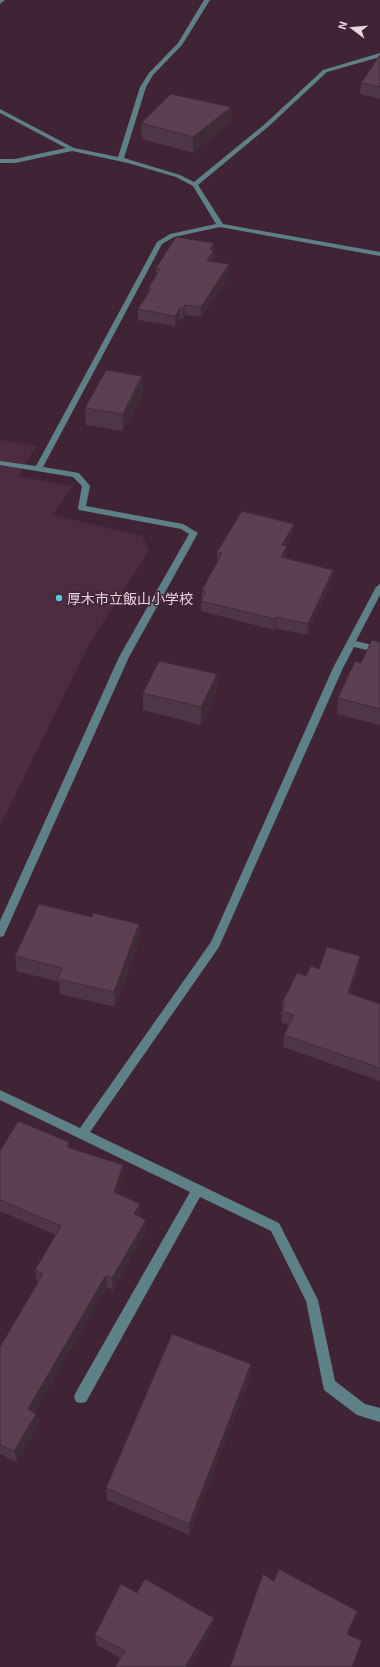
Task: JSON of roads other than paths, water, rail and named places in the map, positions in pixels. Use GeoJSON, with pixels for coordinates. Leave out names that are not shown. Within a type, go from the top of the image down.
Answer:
{"type":"FeatureCollection","features":[{"type":"Feature","properties":{"kind":"street"},"geometry":{"type":"LineString","coordinates":[[121,159],[143,87],[151,74],[180,44],[207,0]]}},
{"type":"Feature","properties":{"kind":"street"},"geometry":{"type":"LineString","coordinates":[[195,185],[267,124],[325,71],[380,55]]}},
{"type":"Feature","properties":{"kind":"street"},"geometry":{"type":"LineString","coordinates":[[0,111],[72,149],[121,159],[164,171],[195,185],[219,221],[220,225]]}},
{"type":"Feature","properties":{"kind":"street"},"geometry":{"type":"LineString","coordinates":[[0,161],[15,161],[72,149]]}},
{"type":"Feature","properties":{"kind":"street"},"geometry":{"type":"LineString","coordinates":[[40,468],[159,242],[172,235],[220,225],[380,254]]}},
{"type":"Feature","properties":{"kind":"street"},"geometry":{"type":"LineString","coordinates":[[0,463],[40,468],[76,475],[86,486],[82,508],[183,527],[194,533],[124,657],[0,933]]}},
{"type":"Feature","properties":{"kind":"street"},"geometry":{"type":"LineString","coordinates":[[82,1134],[215,944],[338,668],[380,587]]}},
{"type":"Feature","properties":{"kind":"street"},"geometry":{"type":"LineString","coordinates":[[351,643],[380,650]]}},
{"type":"Feature","properties":{"kind":"street"},"geometry":{"type":"LineString","coordinates":[[0,1095],[275,1227],[312,1300],[329,1385],[362,1410],[380,1415]]}},
{"type":"Feature","properties":{"kind":"street"},"geometry":{"type":"LineString","coordinates":[[82,1397],[198,1190]]}},
{"type":"Feature","properties":{"kind":"place","name":"厚木市立飯山小学校"},"geometry":{"type":"Point","coordinates":[59,598]}}]}
